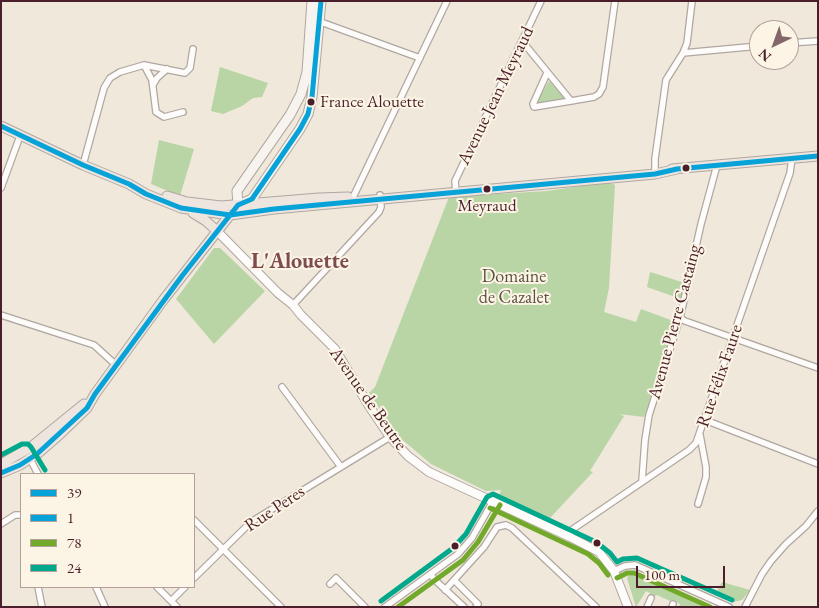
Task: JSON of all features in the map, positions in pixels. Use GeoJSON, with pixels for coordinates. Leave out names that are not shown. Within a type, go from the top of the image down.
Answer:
{"type":"FeatureCollection","features":[{"type":"Feature","properties":{"kind":"main road"},"geometry":{"type":"LineString","coordinates":[[238,206],[237,191],[290,115],[301,94],[307,72],[312,1]]}},
{"type":"Feature","properties":{"kind":"main road"},"geometry":{"type":"LineString","coordinates":[[1,473],[28,455],[56,427],[95,394],[217,231],[238,206],[252,199],[300,129],[308,114],[312,97],[321,1]]}},
{"type":"Feature","properties":{"kind":"main road"},"geometry":{"type":"LineString","coordinates":[[1,126],[206,220],[217,231]]}},
{"type":"Feature","properties":{"kind":"main road"},"geometry":{"type":"LineString","coordinates":[[181,208],[230,215],[254,208],[818,156]]}},
{"type":"Feature","properties":{"kind":"main road"},"geometry":{"type":"LineString","coordinates":[[263,182],[262,194],[264,198],[272,202]]}},
{"type":"Feature","properties":{"kind":"main road"},"geometry":{"type":"LineString","coordinates":[[129,184],[147,188],[177,200],[221,206],[238,206]]}},
{"type":"Feature","properties":{"kind":"main road"},"geometry":{"type":"LineString","coordinates":[[181,208],[220,210],[272,202],[380,197]]}},
{"type":"Feature","properties":{"kind":"main road"},"geometry":{"type":"LineString","coordinates":[[1,464],[28,455]]}},
{"type":"Feature","properties":{"kind":"street"},"geometry":{"type":"LineString","coordinates":[[353,197],[447,1]]}},
{"type":"Feature","properties":{"kind":"street","name":"Avenue Jean Meyraud"},"geometry":{"type":"LineString","coordinates":[[456,190],[456,181],[541,1]]}},
{"type":"Feature","properties":{"kind":"street"},"geometry":{"type":"LineString","coordinates":[[548,73],[532,104],[534,107],[594,97],[601,91],[606,69],[615,1]]}},
{"type":"Feature","properties":{"kind":"street"},"geometry":{"type":"LineString","coordinates":[[655,172],[655,159],[666,80],[687,43],[692,1]]}},
{"type":"Feature","properties":{"kind":"street"},"geometry":{"type":"LineString","coordinates":[[318,21],[420,58]]}},
{"type":"Feature","properties":{"kind":"street"},"geometry":{"type":"LineString","coordinates":[[522,41],[571,101]]}},
{"type":"Feature","properties":{"kind":"street"},"geometry":{"type":"LineString","coordinates":[[799,42],[818,41]]}},
{"type":"Feature","properties":{"kind":"street"},"geometry":{"type":"LineString","coordinates":[[683,53],[749,47]]}},
{"type":"Feature","properties":{"kind":"street"},"geometry":{"type":"LineString","coordinates":[[83,165],[107,82],[120,72],[144,66],[181,73],[188,71],[193,49]]}},
{"type":"Feature","properties":{"kind":"street"},"geometry":{"type":"LineString","coordinates":[[144,66],[153,85],[156,112],[164,117],[182,112]]}},
{"type":"Feature","properties":{"kind":"street"},"geometry":{"type":"LineString","coordinates":[[153,85],[166,69]]}},
{"type":"Feature","properties":{"kind":"street"},"geometry":{"type":"LineString","coordinates":[[1,188],[20,136]]}},
{"type":"Feature","properties":{"kind":"street","name":"Rue Félix Faure"},"geometry":{"type":"LineString","coordinates":[[570,537],[573,529],[689,450],[696,443],[790,173],[792,158]]}},
{"type":"Feature","properties":{"kind":"street","name":"Avenue Pierre Castaing"},"geometry":{"type":"LineString","coordinates":[[642,481],[649,415],[680,318],[717,166]]}},
{"type":"Feature","properties":{"kind":"street"},"geometry":{"type":"LineString","coordinates":[[294,305],[379,212],[381,207],[380,197]]}},
{"type":"Feature","properties":{"kind":"street","name":"Avenue de Beutre"},"geometry":{"type":"LineString","coordinates":[[217,231],[283,297],[294,305],[301,315],[335,349],[390,437],[408,456],[429,472],[599,552],[614,571],[628,607]]}},
{"type":"Feature","properties":{"kind":"street"},"geometry":{"type":"LineString","coordinates":[[1,315],[94,345],[116,365]]}},
{"type":"Feature","properties":{"kind":"street"},"geometry":{"type":"LineString","coordinates":[[680,318],[818,368]]}},
{"type":"Feature","properties":{"kind":"street"},"geometry":{"type":"LineString","coordinates":[[282,387],[341,467]]}},
{"type":"Feature","properties":{"kind":"street"},"geometry":{"type":"LineString","coordinates":[[705,420],[818,464]]}},
{"type":"Feature","properties":{"kind":"street"},"geometry":{"type":"LineString","coordinates":[[698,504],[706,477],[700,433]]}},
{"type":"Feature","properties":{"kind":"street","name":"Rue Peres"},"geometry":{"type":"LineString","coordinates":[[195,577],[251,522],[390,437]]}},
{"type":"Feature","properties":{"kind":"street"},"geometry":{"type":"LineString","coordinates":[[28,455],[37,473]]}},
{"type":"Feature","properties":{"kind":"street"},"geometry":{"type":"LineString","coordinates":[[385,607],[458,554],[472,538],[493,501]]}},
{"type":"Feature","properties":{"kind":"street"},"geometry":{"type":"LineString","coordinates":[[745,607],[771,561],[806,526],[818,511]]}},
{"type":"Feature","properties":{"kind":"street"},"geometry":{"type":"LineString","coordinates":[[1,524],[15,515],[20,515]]}},
{"type":"Feature","properties":{"kind":"street"},"geometry":{"type":"LineString","coordinates":[[195,521],[281,607]]}},
{"type":"Feature","properties":{"kind":"street"},"geometry":{"type":"LineString","coordinates":[[445,590],[484,547],[498,527],[506,525],[512,528],[596,607]]}},
{"type":"Feature","properties":{"kind":"street"},"geometry":{"type":"LineString","coordinates":[[614,571],[625,566],[634,566],[729,607]]}},
{"type":"Feature","properties":{"kind":"street"},"geometry":{"type":"LineString","coordinates":[[431,575],[464,607]]}},
{"type":"Feature","properties":{"kind":"street"},"geometry":{"type":"LineString","coordinates":[[330,584],[336,578],[365,607]]}},
{"type":"Feature","properties":{"kind":"street"},"geometry":{"type":"LineString","coordinates":[[454,580],[478,604],[476,607]]}},
{"type":"Feature","properties":{"kind":"street"},"geometry":{"type":"LineString","coordinates":[[38,588],[42,607]]}},
{"type":"Feature","properties":{"kind":"street"},"geometry":{"type":"LineString","coordinates":[[96,588],[105,607]]}},
{"type":"Feature","properties":{"kind":"street"},"geometry":{"type":"LineString","coordinates":[[158,588],[177,607]]}},
{"type":"Feature","properties":{"kind":"street"},"geometry":{"type":"LineString","coordinates":[[171,601],[184,588]]}},
{"type":"Feature","properties":{"kind":"street"},"geometry":{"type":"LineString","coordinates":[[646,607],[651,598]]}},
{"type":"Feature","properties":{"kind":"green space"},"geometry":{"type":"Polygon","coordinates":[[[220,67],[268,83],[262,97],[253,98],[242,106],[223,114],[211,111],[220,67]]]}},
{"type":"Feature","properties":{"kind":"green space"},"geometry":{"type":"Polygon","coordinates":[[[549,81],[564,97],[563,99],[537,103],[537,101],[549,81]]]}},
{"type":"Feature","properties":{"kind":"green space"},"geometry":{"type":"Polygon","coordinates":[[[159,140],[194,149],[180,196],[151,184],[159,140]]]}},
{"type":"Feature","properties":{"kind":"green space","name":"Domaine de Cazalet"},"geometry":{"type":"Polygon","coordinates":[[[609,182],[615,185],[609,288],[604,312],[636,322],[641,309],[676,322],[644,417],[619,414],[624,416],[590,471],[593,472],[550,518],[499,496],[501,490],[486,491],[431,464],[399,437],[369,393],[375,387],[449,197],[547,191],[609,182]]]}},
{"type":"Feature","properties":{"kind":"green space"},"geometry":{"type":"Polygon","coordinates":[[[214,248],[220,248],[265,291],[214,344],[176,299],[214,248]]]}},
{"type":"Feature","properties":{"kind":"green space"},"geometry":{"type":"Polygon","coordinates":[[[650,272],[685,283],[681,299],[647,287],[650,272]]]}},
{"type":"Feature","properties":{"kind":"green space"},"geometry":{"type":"Polygon","coordinates":[[[632,575],[703,607],[679,607],[680,604],[675,601],[655,596],[646,591],[636,607],[627,578],[632,575]]]}},
{"type":"Feature","properties":{"kind":"green space"},"geometry":{"type":"Polygon","coordinates":[[[722,582],[750,590],[742,600],[733,602],[717,595],[722,582]]]}},
{"type":"Feature","properties":{"kind":"transit line","name":"39"},"geometry":{"type":"LineString","coordinates":[[1,473],[20,465],[37,454],[87,408],[95,394],[182,276],[238,205],[252,199],[300,129],[308,114],[312,97],[321,1]]}},
{"type":"Feature","properties":{"kind":"transit line","name":"1"},"geometry":{"type":"LineString","coordinates":[[1,126],[83,165],[129,184],[146,194],[181,208],[230,215],[274,209],[655,174],[677,169],[818,156]]}},
{"type":"Feature","properties":{"kind":"transit line","name":"24"},"geometry":{"type":"LineString","coordinates":[[1,455],[22,444],[28,444],[45,470]]}},
{"type":"Feature","properties":{"kind":"transit line","name":"24"},"geometry":{"type":"LineString","coordinates":[[381,601],[453,548],[466,534],[487,497],[493,494],[596,542],[610,553],[617,562],[623,559],[637,558],[732,600]]}},
{"type":"Feature","properties":{"kind":"transit line","name":"78"},"geometry":{"type":"LineString","coordinates":[[398,607],[463,560],[478,542],[500,505]]}},
{"type":"Feature","properties":{"kind":"transit line","name":"78"},"geometry":{"type":"LineString","coordinates":[[490,508],[588,554],[599,563],[608,575]]}},
{"type":"Feature","properties":{"kind":"transit line","name":"78"},"geometry":{"type":"LineString","coordinates":[[617,578],[627,573],[634,573],[710,607]]}},
{"type":"Feature","properties":{"kind":"place","name":"France Alouette"},"geometry":{"type":"Point","coordinates":[311,102]}},
{"type":"Feature","properties":{"kind":"place","name":"Meyraud"},"geometry":{"type":"Point","coordinates":[487,189]}},
{"type":"Feature","properties":{"kind":"district","name":"L'Alouette"},"geometry":{"type":"Point","coordinates":[300,262]}}]}
